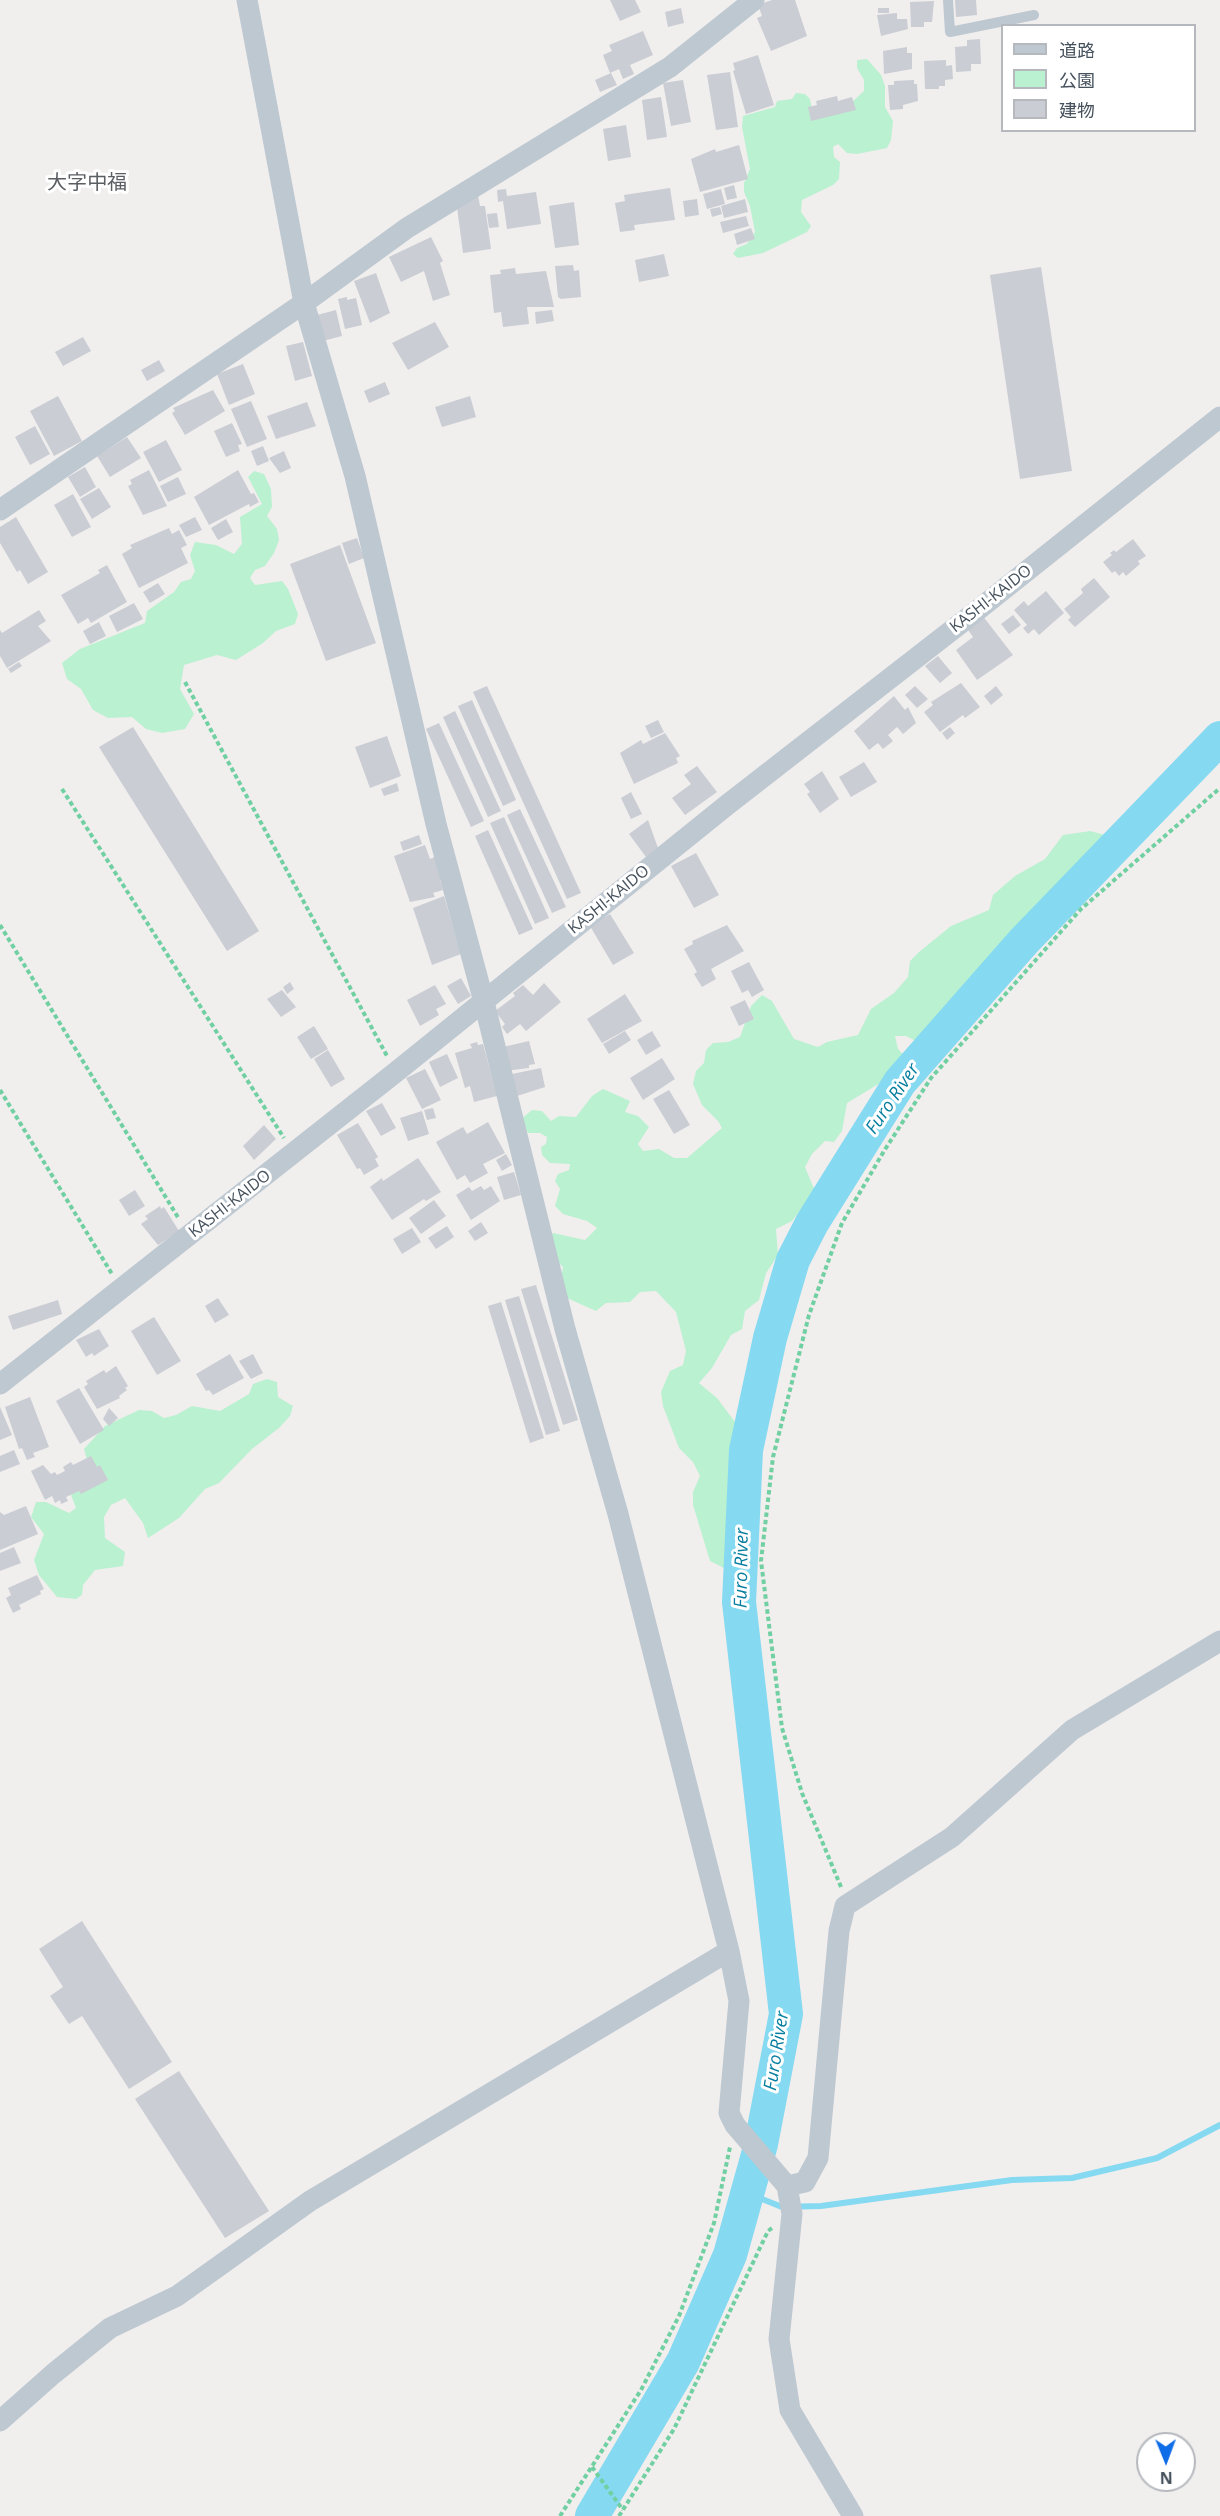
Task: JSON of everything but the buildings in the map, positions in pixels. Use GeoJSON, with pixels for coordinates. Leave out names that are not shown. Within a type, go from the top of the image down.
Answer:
{"type":"FeatureCollection","features":[{"type":"Feature","properties":{"kind":"street"},"geometry":{"type":"LineString","coordinates":[[247,0],[304,303],[355,476],[436,824],[484,1002],[565,1329],[618,1514],[729,1951],[739,2001],[729,2114],[735,2125],[787,2186],[792,2214],[779,2339],[790,2410],[853,2516]]}},
{"type":"Feature","properties":{"kind":"street"},"geometry":{"type":"LineString","coordinates":[[0,510],[304,303],[407,228],[670,68],[754,0]]}},
{"type":"Feature","properties":{"kind":"street","name":"KASHI-KAIDO"},"geometry":{"type":"LineString","coordinates":[[0,1384],[294,1154],[727,805],[975,613],[1220,417]]}},
{"type":"Feature","properties":{"kind":"street"},"geometry":{"type":"LineString","coordinates":[[787,2186],[805,2182],[818,2157],[839,1931],[845,1906],[952,1837],[1072,1730],[1220,1641]]}},
{"type":"Feature","properties":{"kind":"street"},"geometry":{"type":"LineString","coordinates":[[0,2421],[53,2373],[110,2328],[177,2296],[310,2201],[729,1951]]}},
{"type":"Feature","properties":{"kind":"lane"},"geometry":{"type":"LineString","coordinates":[[948,0],[950,32],[1034,15]]}},
{"type":"Feature","properties":{"kind":"path"},"geometry":{"type":"LineString","coordinates":[[185,682],[396,1072]]}},
{"type":"Feature","properties":{"kind":"path"},"geometry":{"type":"LineString","coordinates":[[849,1904],[801,1793],[782,1728],[761,1561],[773,1457],[809,1315],[842,1223],[884,1151],[931,1078],[1082,909],[1220,788]]}},
{"type":"Feature","properties":{"kind":"path"},"geometry":{"type":"LineString","coordinates":[[62,789],[294,1154]]}},
{"type":"Feature","properties":{"kind":"path"},"geometry":{"type":"LineString","coordinates":[[0,925],[190,1236]]}},
{"type":"Feature","properties":{"kind":"path"},"geometry":{"type":"LineString","coordinates":[[0,1090],[122,1290]]}},
{"type":"Feature","properties":{"kind":"path"},"geometry":{"type":"LineString","coordinates":[[560,2516],[641,2390],[689,2292],[714,2223],[735,2125]]}},
{"type":"Feature","properties":{"kind":"path"},"geometry":{"type":"LineString","coordinates":[[619,2516],[674,2430],[768,2231],[792,2214]]}},
{"type":"Feature","properties":{"kind":"path"},"geometry":{"type":"LineString","coordinates":[[592,2466],[623,2510]]}},
{"type":"Feature","properties":{"kind":"green space"},"geometry":{"type":"Polygon","coordinates":[[[867,59],[881,75],[885,86],[885,107],[893,121],[891,140],[887,148],[857,154],[847,153],[838,144],[833,147],[834,157],[840,162],[839,179],[833,185],[802,200],[801,212],[811,226],[807,232],[763,253],[738,258],[733,254],[737,248],[747,244],[755,232],[750,206],[744,192],[744,183],[750,169],[742,127],[743,116],[775,107],[777,101],[792,99],[796,93],[805,94],[810,99],[812,110],[851,103],[864,91],[864,80],[857,68],[857,60],[867,59]]]}},
{"type":"Feature","properties":{"kind":"green space"},"geometry":{"type":"Polygon","coordinates":[[[254,471],[264,474],[271,489],[272,507],[267,516],[277,529],[279,540],[265,566],[255,570],[250,578],[255,585],[282,581],[288,589],[298,614],[295,624],[276,631],[263,643],[236,660],[217,655],[184,665],[180,689],[194,714],[185,729],[162,733],[146,729],[132,717],[108,718],[93,710],[81,689],[67,679],[62,663],[80,649],[145,623],[147,611],[174,592],[181,582],[191,579],[195,571],[190,555],[195,542],[216,545],[234,554],[242,544],[240,517],[262,504],[248,477],[254,471]]]}},
{"type":"Feature","properties":{"kind":"green space"},"geometry":{"type":"Polygon","coordinates":[[[1090,831],[1105,835],[1097,849],[1050,902],[1029,920],[1003,949],[979,984],[967,990],[934,1030],[918,1042],[906,1036],[895,1036],[898,1049],[907,1058],[890,1077],[847,1103],[842,1131],[834,1142],[825,1141],[812,1154],[805,1167],[815,1191],[792,1221],[776,1229],[778,1255],[766,1273],[759,1300],[745,1311],[742,1329],[731,1335],[712,1368],[699,1383],[717,1398],[735,1422],[735,1441],[730,1452],[737,1467],[754,1479],[754,1491],[738,1506],[737,1518],[748,1528],[746,1545],[734,1550],[724,1568],[710,1561],[693,1505],[693,1492],[700,1476],[693,1462],[679,1448],[663,1406],[661,1392],[670,1371],[683,1365],[686,1351],[676,1312],[656,1291],[640,1292],[630,1302],[606,1303],[596,1311],[567,1298],[560,1285],[563,1267],[553,1257],[548,1238],[553,1233],[585,1240],[597,1228],[587,1221],[563,1214],[555,1206],[560,1189],[555,1181],[558,1174],[569,1170],[570,1164],[550,1163],[542,1155],[541,1147],[546,1144],[547,1137],[540,1133],[528,1133],[521,1119],[532,1110],[542,1111],[551,1121],[559,1116],[576,1117],[592,1096],[603,1089],[630,1101],[625,1112],[638,1116],[649,1127],[638,1144],[643,1151],[659,1149],[674,1158],[687,1158],[722,1128],[702,1105],[693,1084],[696,1071],[704,1063],[706,1050],[713,1043],[728,1042],[740,1037],[751,1006],[762,995],[772,1001],[794,1039],[818,1047],[827,1042],[858,1035],[871,1009],[894,993],[908,977],[910,961],[919,952],[951,926],[989,910],[993,895],[1015,876],[1045,859],[1063,835],[1090,831]]]}},
{"type":"Feature","properties":{"kind":"green space"},"geometry":{"type":"Polygon","coordinates":[[[267,1379],[277,1382],[278,1397],[293,1406],[290,1416],[279,1428],[252,1449],[219,1483],[205,1489],[179,1518],[148,1538],[143,1523],[125,1498],[111,1505],[104,1517],[105,1538],[125,1552],[123,1566],[95,1570],[83,1585],[82,1595],[76,1599],[57,1597],[39,1575],[34,1560],[44,1534],[31,1517],[36,1502],[46,1502],[69,1513],[76,1508],[71,1495],[83,1483],[88,1463],[84,1449],[105,1426],[139,1410],[152,1411],[164,1418],[176,1415],[192,1406],[220,1411],[249,1394],[253,1384],[267,1379]]]}},
{"type":"Feature","properties":{"kind":"waterway","name":"Furo River"},"geometry":{"type":"LineString","coordinates":[[592,2516],[683,2362],[730,2255],[761,2144],[786,2014],[739,1602],[746,1450],[770,1338],[793,1260],[812,1223],[900,1082],[1024,941],[1220,738]]}},
{"type":"Feature","properties":{"kind":"waterway"},"geometry":{"type":"LineString","coordinates":[[747,2193],[782,2207],[821,2206],[1012,2180],[1072,2178],[1157,2158],[1220,2125]]}},
{"type":"Feature","properties":{"kind":"district","name":"大字中福"},"geometry":{"type":"Point","coordinates":[87,183]}}]}
